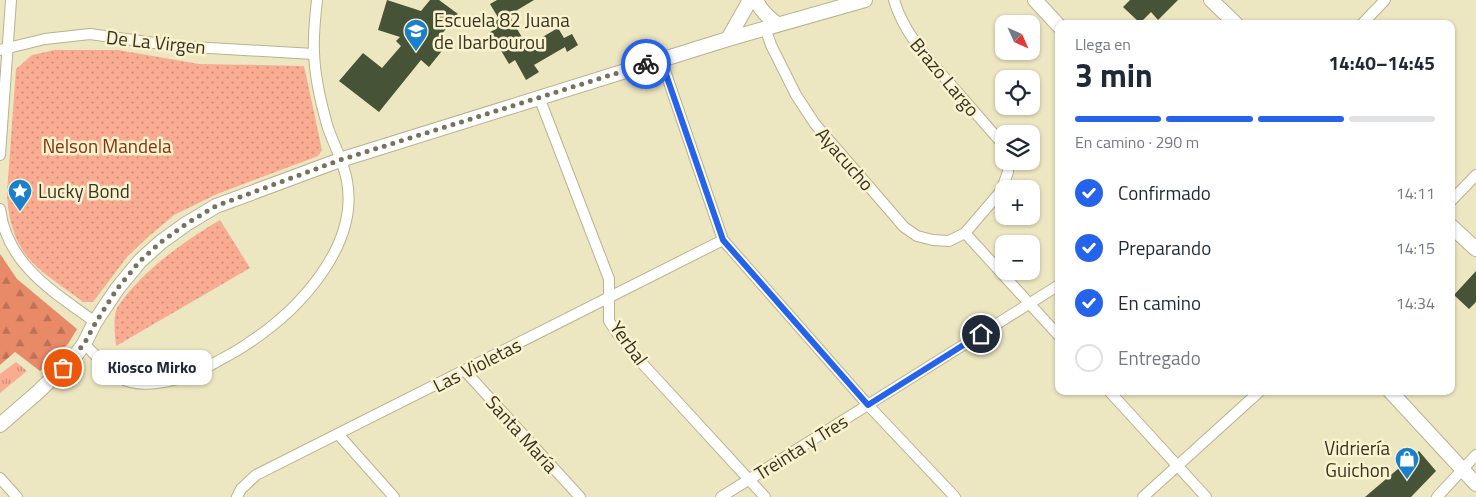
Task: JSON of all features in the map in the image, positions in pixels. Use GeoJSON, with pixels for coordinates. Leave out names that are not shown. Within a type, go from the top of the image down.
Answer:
{"type":"FeatureCollection","features":[{"type":"Feature","properties":{"kind":"street"},"geometry":{"type":"LineString","coordinates":[[0,155],[4,49],[11,0]]}},
{"type":"Feature","properties":{"kind":"street"},"geometry":{"type":"LineString","coordinates":[[84,344],[120,378],[141,385],[157,383],[204,369],[248,344],[272,326],[303,297],[321,275],[336,250],[344,228],[348,207],[347,181],[328,128],[319,93],[314,54],[316,0]]}},
{"type":"Feature","properties":{"kind":"street"},"geometry":{"type":"LineString","coordinates":[[728,38],[750,0]]}},
{"type":"Feature","properties":{"kind":"street"},"geometry":{"type":"LineString","coordinates":[[756,0],[759,7],[768,17],[771,26]]}},
{"type":"Feature","properties":{"kind":"street"},"geometry":{"type":"LineString","coordinates":[[0,425],[38,392],[84,344],[117,289],[140,261],[161,242],[216,206],[340,160],[728,38],[865,0]]}},
{"type":"Feature","properties":{"kind":"street","name":"Brazo Largo"},"geometry":{"type":"LineString","coordinates":[[894,0],[902,21],[915,42],[995,135]]}},
{"type":"Feature","properties":{"kind":"street"},"geometry":{"type":"LineString","coordinates":[[1035,0],[1055,22]]}},
{"type":"Feature","properties":{"kind":"street"},"geometry":{"type":"LineString","coordinates":[[1211,0],[1232,20]]}},
{"type":"Feature","properties":{"kind":"street"},"geometry":{"type":"LineString","coordinates":[[1366,20],[1385,0]]}},
{"type":"Feature","properties":{"kind":"street","name":"Ayacucho"},"geometry":{"type":"LineString","coordinates":[[771,26],[771,45],[796,96],[815,124],[904,227],[917,236],[934,240],[949,240],[965,233]]}},
{"type":"Feature","properties":{"kind":"street","name":"De La Virgen"},"geometry":{"type":"LineString","coordinates":[[4,49],[45,39],[90,34],[176,46],[314,54]]}},
{"type":"Feature","properties":{"kind":"street"},"geometry":{"type":"LineString","coordinates":[[661,60],[723,240],[868,405],[955,497]]}},
{"type":"Feature","properties":{"kind":"street","name":"Yerbal"},"geometry":{"type":"LineString","coordinates":[[539,97],[609,280],[609,321],[617,333],[765,497]]}},
{"type":"Feature","properties":{"kind":"street"},"geometry":{"type":"LineString","coordinates":[[1008,170],[1001,191],[965,233],[1055,332]]}},
{"type":"Feature","properties":{"kind":"street"},"geometry":{"type":"LineString","coordinates":[[1455,197],[1476,175]]}},
{"type":"Feature","properties":{"kind":"street"},"geometry":{"type":"LineString","coordinates":[[0,209],[6,236],[30,272],[54,293],[96,322]]}},
{"type":"Feature","properties":{"kind":"street"},"geometry":{"type":"LineString","coordinates":[[1455,230],[1476,249]]}},
{"type":"Feature","properties":{"kind":"street","name":"Las Violetas"},"geometry":{"type":"LineString","coordinates":[[237,497],[241,489],[256,475],[723,240]]}},
{"type":"Feature","properties":{"kind":"street","name":"Treinta y Tres"},"geometry":{"type":"LineString","coordinates":[[721,497],[1055,288]]}},
{"type":"Feature","properties":{"kind":"street","name":"Santa María"},"geometry":{"type":"LineString","coordinates":[[465,371],[580,497]]}},
{"type":"Feature","properties":{"kind":"street"},"geometry":{"type":"LineString","coordinates":[[1113,395],[1206,497]]}},
{"type":"Feature","properties":{"kind":"street"},"geometry":{"type":"LineString","coordinates":[[1143,497],[1256,395]]}},
{"type":"Feature","properties":{"kind":"street"},"geometry":{"type":"LineString","coordinates":[[1394,395],[1476,484]]}},
{"type":"Feature","properties":{"kind":"street"},"geometry":{"type":"LineString","coordinates":[[338,434],[394,497]]}},
{"type":"Feature","properties":{"kind":"street"},"geometry":{"type":"LineString","coordinates":[[1437,497],[1476,455]]}},
{"type":"Feature","properties":{"kind":"street"},"geometry":{"type":"LineString","coordinates":[[0,478],[17,497]]}},
{"type":"Feature","properties":{"kind":"green space","name":"Nelson Mandela"},"geometry":{"type":"Polygon","coordinates":[[[55,50],[118,50],[199,64],[304,66],[322,150],[318,156],[217,194],[174,215],[127,257],[93,302],[83,302],[42,272],[25,254],[13,229],[7,193],[16,69],[32,55],[55,50]]]}},
{"type":"Feature","properties":{"kind":"green space"},"geometry":{"type":"Polygon","coordinates":[[[220,220],[250,268],[116,346],[115,315],[117,308],[124,298],[157,264],[194,236],[220,220]]]}},
{"type":"Feature","properties":{"kind":"green space"},"geometry":{"type":"Polygon","coordinates":[[[0,254],[17,279],[77,329],[68,344],[40,371],[15,352],[0,365],[0,254]]]}},
{"type":"Feature","properties":{"kind":"green space"},"geometry":{"type":"Polygon","coordinates":[[[16,362],[27,371],[0,393],[0,374],[16,362]]]}},
{"type":"Feature","properties":{"kind":"building"},"geometry":{"type":"Polygon","coordinates":[[[387,0],[421,11],[430,0],[439,0],[458,14],[441,35],[449,42],[429,67],[421,60],[379,112],[339,81],[363,53],[382,68],[401,46],[396,41],[400,37],[378,30],[387,0]]]}},
{"type":"Feature","properties":{"kind":"building"},"geometry":{"type":"Polygon","coordinates":[[[497,0],[534,0],[509,15],[527,46],[558,28],[564,38],[572,34],[578,45],[567,52],[565,47],[534,65],[539,72],[526,80],[515,60],[509,64],[490,32],[496,29],[492,23],[499,19],[490,4],[497,0]]]}},
{"type":"Feature","properties":{"kind":"building"},"geometry":{"type":"Polygon","coordinates":[[[1130,0],[1178,0],[1158,20],[1151,12],[1143,20],[1137,20],[1123,7],[1130,0]]]}},
{"type":"Feature","properties":{"kind":"building"},"geometry":{"type":"Polygon","coordinates":[[[1476,271],[1476,302],[1469,309],[1455,294],[1476,271]]]}},
{"type":"Feature","properties":{"kind":"building","name":"Vidriería Guichon"},"geometry":{"type":"Polygon","coordinates":[[[1419,451],[1436,471],[1411,497],[1365,497],[1419,451]]]}},
{"type":"Feature","properties":{"kind":"way so far"},"geometry":{"type":"LineString","coordinates":[[63,368],[84,344],[117,289],[140,261],[161,242],[216,206],[340,160],[646,64]]}},
{"type":"Feature","properties":{"kind":"place","name":"Escuela 82 Juana de Ibarbourou"},"geometry":{"type":"Point","coordinates":[416,52]}},
{"type":"Feature","properties":{"kind":"place","name":"Lucky Bond"},"geometry":{"type":"Point","coordinates":[20,212]}},
{"type":"Feature","properties":{"kind":"place","name":"Kiosco Mirko"},"geometry":{"type":"Point","coordinates":[63,368]}},
{"type":"Feature","properties":{"kind":"place","name":"Vidriería Guichon"},"geometry":{"type":"Point","coordinates":[1407,480]}},
{"type":"Feature","properties":{"kind":"route"},"geometry":{"type":"LineString","coordinates":[[646,64],[661,60],[723,240],[868,405],[981,334]]}}]}
